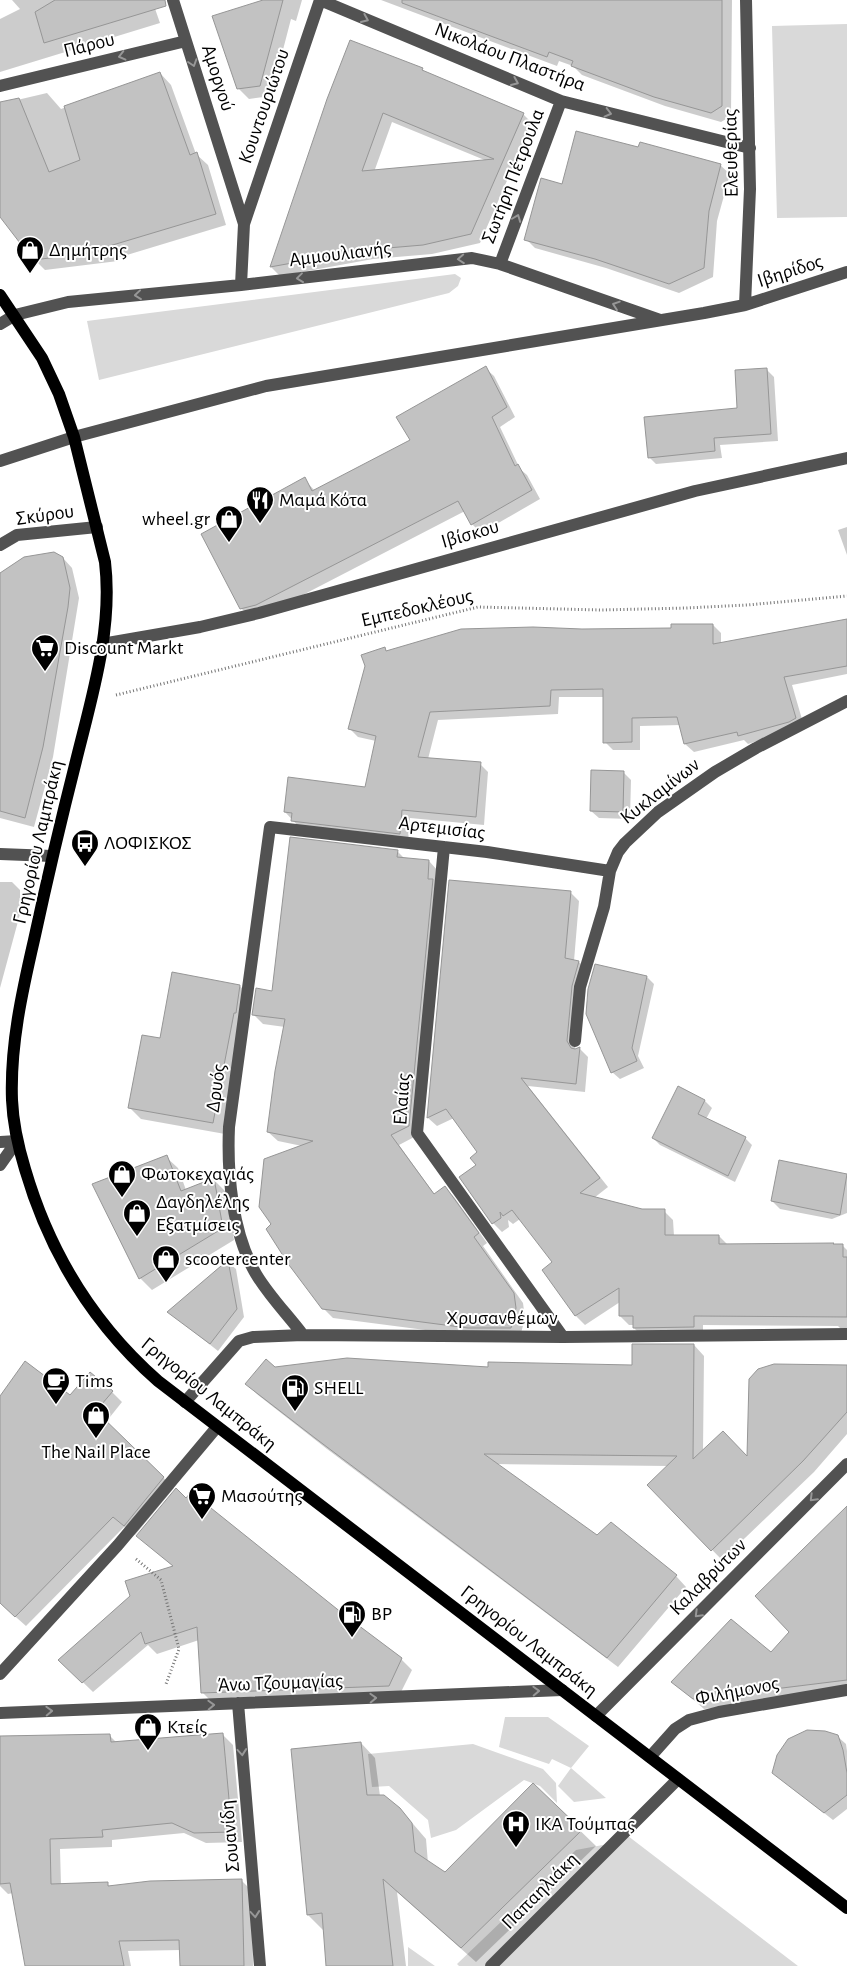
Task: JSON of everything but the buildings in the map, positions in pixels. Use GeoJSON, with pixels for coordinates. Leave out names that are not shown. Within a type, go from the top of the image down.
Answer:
{"type":"FeatureCollection","features":[{"type":"Feature","properties":{"kind":"main road","name":"Γρηγορίου Λαμπράκη"},"geometry":{"type":"LineString","coordinates":[[0,296],[15,315],[49,370],[74,437],[97,527],[107,580],[106,621],[91,701],[52,856],[20,1007],[15,1040],[12,1100],[17,1141],[29,1184],[55,1248],[72,1281],[97,1318],[126,1351],[149,1373],[217,1428],[847,1908]]}},
{"type":"Feature","properties":{"kind":"street","name":"Αμοργού"},"geometry":{"type":"LineString","coordinates":[[173,0],[244,224]]}},
{"type":"Feature","properties":{"kind":"street","name":"Νικολάου Πλαστήρα"},"geometry":{"type":"LineString","coordinates":[[320,0],[561,101],[750,148]]}},
{"type":"Feature","properties":{"kind":"street","name":"Κουντουριώτου"},"geometry":{"type":"LineString","coordinates":[[244,224],[320,0]]}},
{"type":"Feature","properties":{"kind":"street","name":"Ελευθερίας"},"geometry":{"type":"LineString","coordinates":[[745,305],[750,231],[746,0]]}},
{"type":"Feature","properties":{"kind":"street","name":"Πάρου"},"geometry":{"type":"LineString","coordinates":[[0,86],[186,41]]}},
{"type":"Feature","properties":{"kind":"street","name":"Σωτήρη Πέτρουλα"},"geometry":{"type":"LineString","coordinates":[[500,264],[561,101]]}},
{"type":"Feature","properties":{"kind":"street"},"geometry":{"type":"LineString","coordinates":[[241,285],[244,224]]}},
{"type":"Feature","properties":{"kind":"street","name":"Αμμουλιανής"},"geometry":{"type":"LineString","coordinates":[[15,315],[68,302],[241,285],[472,258],[500,264],[662,321]]}},
{"type":"Feature","properties":{"kind":"street","name":"Ιβηρίδος"},"geometry":{"type":"LineString","coordinates":[[745,305],[847,272]]}},
{"type":"Feature","properties":{"kind":"street"},"geometry":{"type":"LineString","coordinates":[[0,461],[74,437],[266,386],[662,321],[745,305]]}},
{"type":"Feature","properties":{"kind":"street"},"geometry":{"type":"LineString","coordinates":[[0,324],[15,315]]}},
{"type":"Feature","properties":{"kind":"street","name":"Ιβίσκου"},"geometry":{"type":"LineString","coordinates":[[102,644],[200,627],[259,613],[669,498],[847,458]]}},
{"type":"Feature","properties":{"kind":"street","name":"Σκύρου"},"geometry":{"type":"LineString","coordinates":[[0,545],[17,534],[97,527]]}},
{"type":"Feature","properties":{"kind":"street","name":"Κυκλαμίνων"},"geometry":{"type":"LineString","coordinates":[[575,1041],[580,987],[602,914],[610,871],[618,852],[630,836],[681,795],[756,748],[847,701]]}},
{"type":"Feature","properties":{"kind":"street","name":"Αρτεμισίας"},"geometry":{"type":"LineString","coordinates":[[270,827],[444,847],[610,871]]}},
{"type":"Feature","properties":{"kind":"street","name":"Δρυός"},"geometry":{"type":"LineString","coordinates":[[270,827],[229,1127],[229,1173],[234,1214],[256,1273],[303,1335]]}},
{"type":"Feature","properties":{"kind":"street","name":"Ελαίας"},"geometry":{"type":"LineString","coordinates":[[444,847],[417,1132],[562,1338]]}},
{"type":"Feature","properties":{"kind":"street"},"geometry":{"type":"LineString","coordinates":[[2,852],[52,856]]}},
{"type":"Feature","properties":{"kind":"street"},"geometry":{"type":"LineString","coordinates":[[0,1142],[17,1141]]}},
{"type":"Feature","properties":{"kind":"street"},"geometry":{"type":"LineString","coordinates":[[0,1165],[17,1141]]}},
{"type":"Feature","properties":{"kind":"street","name":"Χρυσανθέμων"},"geometry":{"type":"LineString","coordinates":[[185,1402],[239,1341],[253,1337],[303,1335],[562,1338],[847,1334]]}},
{"type":"Feature","properties":{"kind":"street"},"geometry":{"type":"LineString","coordinates":[[0,1674],[118,1544],[217,1428]]}},
{"type":"Feature","properties":{"kind":"street","name":"Καλαβρύτων"},"geometry":{"type":"LineString","coordinates":[[596,1716],[847,1464]]}},
{"type":"Feature","properties":{"kind":"street","name":"Άνω Τζουμαγίας"},"geometry":{"type":"LineString","coordinates":[[0,1713],[562,1690]]}},
{"type":"Feature","properties":{"kind":"street","name":"Φιλήμονος"},"geometry":{"type":"LineString","coordinates":[[650,1757],[675,1729],[689,1720],[719,1712],[847,1690]]}},
{"type":"Feature","properties":{"kind":"street","name":"Σουανίδη"},"geometry":{"type":"LineString","coordinates":[[238,1703],[260,1966]]}},
{"type":"Feature","properties":{"kind":"street","name":"Παπαηλιάκη"},"geometry":{"type":"LineString","coordinates":[[491,1966],[678,1779]]}},
{"type":"Feature","properties":{"kind":"path","name":"Εμπεδοκλέους"},"geometry":{"type":"LineString","coordinates":[[91,701],[478,607],[601,610],[686,608],[747,606],[847,596]]}},
{"type":"Feature","properties":{"kind":"path"},"geometry":{"type":"LineString","coordinates":[[118,1544],[161,1580],[179,1649],[166,1685],[170,1706]]}},
{"type":"Feature","properties":{"kind":"shaded area"},"geometry":{"type":"Polygon","coordinates":[[[847,24],[847,217],[777,218],[772,26],[847,24]]]}},
{"type":"Feature","properties":{"kind":"shaded area"},"geometry":{"type":"Polygon","coordinates":[[[455,274],[461,278],[458,286],[449,293],[99,380],[87,321],[455,274]]]}},
{"type":"Feature","properties":{"kind":"shaded area"},"geometry":{"type":"Polygon","coordinates":[[[505,1717],[548,1717],[589,1746],[571,1768],[552,1759],[549,1764],[499,1747],[505,1717]]]}},
{"type":"Feature","properties":{"kind":"shaded area"},"geometry":{"type":"Polygon","coordinates":[[[473,1744],[543,1769],[556,1783],[557,1803],[540,1786],[524,1780],[456,1830],[431,1838],[428,1820],[389,1786],[372,1787],[368,1754],[473,1744]]]}},
{"type":"Feature","properties":{"kind":"shaded area"},"geometry":{"type":"Polygon","coordinates":[[[571,1768],[606,1798],[574,1802],[558,1786],[571,1768]]]}},
{"type":"Feature","properties":{"kind":"shaded area"},"geometry":{"type":"Polygon","coordinates":[[[628,1836],[798,1966],[498,1966],[628,1836]]]}},
{"type":"Feature","properties":{"kind":"shaded area"},"geometry":{"type":"Polygon","coordinates":[[[608,1844],[485,1966],[459,1966],[457,1964],[576,1850],[608,1844]]]}},
{"type":"Feature","properties":{"kind":"shaded area"},"geometry":{"type":"Polygon","coordinates":[[[408,1947],[435,1966],[408,1966],[408,1947]]]}},
{"type":"Feature","properties":{"kind":"place","name":"Δημήτρης"},"geometry":{"type":"Point","coordinates":[30,274]}},
{"type":"Feature","properties":{"kind":"place","name":"Μαμά Κότα"},"geometry":{"type":"Point","coordinates":[260,524]}},
{"type":"Feature","properties":{"kind":"place","name":"wheel.gr"},"geometry":{"type":"Point","coordinates":[229,543]}},
{"type":"Feature","properties":{"kind":"place","name":"Discount Markt"},"geometry":{"type":"Point","coordinates":[45,672]}},
{"type":"Feature","properties":{"kind":"place","name":"ΛΟΦΙΣΚΟΣ"},"geometry":{"type":"Point","coordinates":[85,867]}},
{"type":"Feature","properties":{"kind":"place","name":"Φωτοκεχαγιάς"},"geometry":{"type":"Point","coordinates":[122,1198]}},
{"type":"Feature","properties":{"kind":"place","name":"Δαγδηλέλης Εξατμίσεις"},"geometry":{"type":"Point","coordinates":[137,1237]}},
{"type":"Feature","properties":{"kind":"place","name":"scootercenter"},"geometry":{"type":"Point","coordinates":[166,1283]}},
{"type":"Feature","properties":{"kind":"place","name":"Tims"},"geometry":{"type":"Point","coordinates":[56,1405]}},
{"type":"Feature","properties":{"kind":"place","name":"SHELL"},"geometry":{"type":"Point","coordinates":[295,1412]}},
{"type":"Feature","properties":{"kind":"place","name":"The Nail Place"},"geometry":{"type":"Point","coordinates":[96,1439]}},
{"type":"Feature","properties":{"kind":"place","name":"Μασούτης"},"geometry":{"type":"Point","coordinates":[202,1520]}},
{"type":"Feature","properties":{"kind":"place","name":"BP"},"geometry":{"type":"Point","coordinates":[352,1638]}},
{"type":"Feature","properties":{"kind":"place","name":"Κτείς"},"geometry":{"type":"Point","coordinates":[148,1751]}},
{"type":"Feature","properties":{"kind":"place","name":"ΙΚΑ Τούμπας"},"geometry":{"type":"Point","coordinates":[516,1848]}}]}
